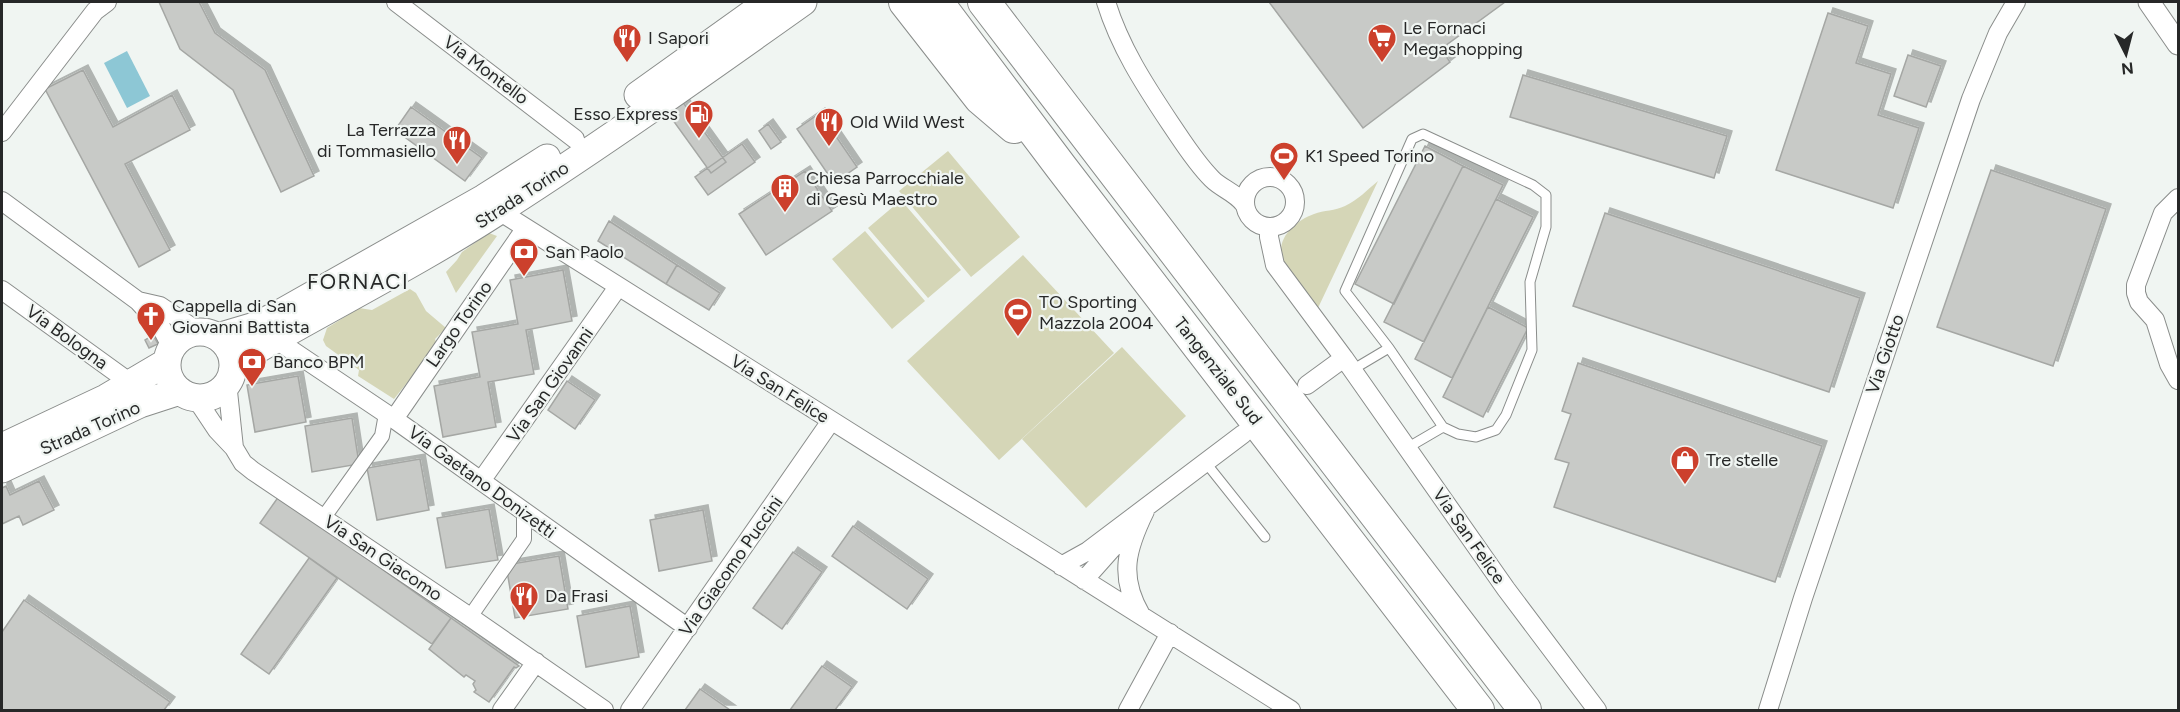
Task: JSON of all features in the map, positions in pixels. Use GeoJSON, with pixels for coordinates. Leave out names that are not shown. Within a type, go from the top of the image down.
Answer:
{"type":"FeatureCollection","features":[{"type":"Feature","properties":{"kind":"highway"},"geometry":{"type":"LineString","coordinates":[[905,2],[980,98],[1061,167]]}},
{"type":"Feature","properties":{"kind":"highway","name":"Tangenziale Sud"},"geometry":{"type":"LineString","coordinates":[[937,2],[1478,711]]}},
{"type":"Feature","properties":{"kind":"highway","name":"Tangenziale Sud"},"geometry":{"type":"LineString","coordinates":[[984,2],[1525,711]]}},
{"type":"Feature","properties":{"kind":"main road","name":"Strada Torino"},"geometry":{"type":"LineString","coordinates":[[208,335],[239,331],[277,315],[484,198],[575,139],[768,2]]}},
{"type":"Feature","properties":{"kind":"main road","name":"Strada Torino"},"geometry":{"type":"LineString","coordinates":[[230,377],[245,358],[275,339],[405,267],[499,211],[803,2]]}},
{"type":"Feature","properties":{"kind":"main road"},"geometry":{"type":"LineString","coordinates":[[208,335],[230,352],[232,361],[230,377],[220,390],[211,396],[187,394],[172,383],[168,373],[169,355],[181,338],[208,335]]}},
{"type":"Feature","properties":{"kind":"main road","name":"Strada Torino"},"geometry":{"type":"LineString","coordinates":[[2,447],[132,384],[169,355]]}},
{"type":"Feature","properties":{"kind":"main road","name":"Strada Torino"},"geometry":{"type":"LineString","coordinates":[[2,469],[140,405],[187,394]]}},
{"type":"Feature","properties":{"kind":"street","name":"Via Montello"},"geometry":{"type":"LineString","coordinates":[[396,2],[575,139]]}},
{"type":"Feature","properties":{"kind":"street"},"geometry":{"type":"LineString","coordinates":[[1106,2],[1116,33],[1140,78],[1203,169],[1213,180],[1237,194],[1246,212],[1260,226],[1279,225],[1287,220],[1294,211],[1294,194],[1284,181],[1276,178],[1245,180],[1203,169]]}},
{"type":"Feature","properties":{"kind":"street","name":"Via Giotto"},"geometry":{"type":"LineString","coordinates":[[1768,711],[1803,598],[1971,99],[1998,33],[2016,2]]}},
{"type":"Feature","properties":{"kind":"street"},"geometry":{"type":"LineString","coordinates":[[2149,2],[2178,44]]}},
{"type":"Feature","properties":{"kind":"street"},"geometry":{"type":"LineString","coordinates":[[2,132],[100,5]]}},
{"type":"Feature","properties":{"kind":"street"},"geometry":{"type":"LineString","coordinates":[[1244,204],[1248,188],[1262,178]]}},
{"type":"Feature","properties":{"kind":"street"},"geometry":{"type":"LineString","coordinates":[[2178,198],[2163,213],[2136,285],[2139,302],[2155,320],[2169,364],[2178,380]]}},
{"type":"Feature","properties":{"kind":"street"},"geometry":{"type":"LineString","coordinates":[[2,201],[138,301],[160,326],[169,355]]}},
{"type":"Feature","properties":{"kind":"street","name":"Via San Felice"},"geometry":{"type":"LineString","coordinates":[[499,211],[831,422],[1170,633],[1267,704],[1291,711]]}},
{"type":"Feature","properties":{"kind":"street","name":"Via San Felice"},"geometry":{"type":"LineString","coordinates":[[1269,227],[1275,265],[1348,364],[1506,589],[1597,711]]}},
{"type":"Feature","properties":{"kind":"street","name":"Largo Torino"},"geometry":{"type":"LineString","coordinates":[[390,416],[525,229]]}},
{"type":"Feature","properties":{"kind":"street","name":"Via San Giovanni"},"geometry":{"type":"LineString","coordinates":[[481,482],[618,287]]}},
{"type":"Feature","properties":{"kind":"street","name":"Via Bologna"},"geometry":{"type":"LineString","coordinates":[[2,290],[132,384]]}},
{"type":"Feature","properties":{"kind":"street"},"geometry":{"type":"LineString","coordinates":[[138,301],[160,306],[208,335]]}},
{"type":"Feature","properties":{"kind":"street","name":"Via Gaetano Donizetti"},"geometry":{"type":"LineString","coordinates":[[275,339],[390,416],[688,628]]}},
{"type":"Feature","properties":{"kind":"street"},"geometry":{"type":"LineString","coordinates":[[1307,385],[1348,364]]}},
{"type":"Feature","properties":{"kind":"street"},"geometry":{"type":"LineString","coordinates":[[230,377],[234,448]]}},
{"type":"Feature","properties":{"kind":"street","name":"Via San Giacomo"},"geometry":{"type":"LineString","coordinates":[[187,394],[234,448],[243,463],[536,662],[604,711]]}},
{"type":"Feature","properties":{"kind":"street"},"geometry":{"type":"LineString","coordinates":[[324,517],[382,436],[390,416]]}},
{"type":"Feature","properties":{"kind":"street","name":"Via Giacomo Puccini"},"geometry":{"type":"LineString","coordinates":[[630,711],[831,422]]}},
{"type":"Feature","properties":{"kind":"street"},"geometry":{"type":"LineString","coordinates":[[1061,566],[1088,551],[1244,434]]}},
{"type":"Feature","properties":{"kind":"street"},"geometry":{"type":"LineString","coordinates":[[1084,580],[1120,541],[1146,508]]}},
{"type":"Feature","properties":{"kind":"street"},"geometry":{"type":"LineString","coordinates":[[1142,616],[1131,593],[1126,573],[1131,540],[1146,508]]}},
{"type":"Feature","properties":{"kind":"street"},"geometry":{"type":"LineString","coordinates":[[470,617],[524,539],[524,512]]}},
{"type":"Feature","properties":{"kind":"street"},"geometry":{"type":"LineString","coordinates":[[1128,711],[1170,633]]}},
{"type":"Feature","properties":{"kind":"street"},"geometry":{"type":"LineString","coordinates":[[502,711],[536,662]]}},
{"type":"Feature","properties":{"kind":"lane"},"geometry":{"type":"LineString","coordinates":[[1423,134],[1533,185],[1546,195],[1546,227],[1530,282],[1532,350],[1506,415],[1496,430],[1476,437],[1458,434],[1443,427],[1389,348],[1345,291],[1412,139],[1423,134]]}},
{"type":"Feature","properties":{"kind":"lane"},"geometry":{"type":"LineString","coordinates":[[1348,364],[1389,348]]}},
{"type":"Feature","properties":{"kind":"lane"},"geometry":{"type":"LineString","coordinates":[[1407,448],[1443,427]]}},
{"type":"Feature","properties":{"kind":"lane"},"geometry":{"type":"LineString","coordinates":[[1206,462],[1265,537]]}},
{"type":"Feature","properties":{"kind":"green space"},"geometry":{"type":"Polygon","coordinates":[[[948,151],[1020,237],[971,277],[899,191],[948,151]]]}},
{"type":"Feature","properties":{"kind":"green space"},"geometry":{"type":"Polygon","coordinates":[[[1378,181],[1318,308],[1287,269],[1281,255],[1283,240],[1293,227],[1307,217],[1345,206],[1378,181]]]}},
{"type":"Feature","properties":{"kind":"green space"},"geometry":{"type":"Polygon","coordinates":[[[901,200],[961,270],[928,298],[868,228],[901,200]]]}},
{"type":"Feature","properties":{"kind":"green space"},"geometry":{"type":"Polygon","coordinates":[[[865,231],[925,301],[892,329],[832,259],[865,231]]]}},
{"type":"Feature","properties":{"kind":"green space"},"geometry":{"type":"Polygon","coordinates":[[[489,233],[497,236],[456,293],[446,272],[462,252],[489,233]]]}},
{"type":"Feature","properties":{"kind":"green space"},"geometry":{"type":"Polygon","coordinates":[[[1023,255],[1114,353],[999,460],[907,361],[1023,255]]]}},
{"type":"Feature","properties":{"kind":"green space"},"geometry":{"type":"Polygon","coordinates":[[[410,289],[416,293],[426,311],[446,328],[435,339],[437,345],[394,399],[358,376],[359,370],[326,346],[323,340],[327,328],[359,308],[372,310],[410,289]]]}},
{"type":"Feature","properties":{"kind":"green space"},"geometry":{"type":"Polygon","coordinates":[[[1122,347],[1186,416],[1086,508],[1022,439],[1122,347]]]}},
{"type":"Feature","properties":{"kind":"water"},"geometry":{"type":"Polygon","coordinates":[[[127,51],[150,96],[127,108],[104,63],[127,51]]]}},
{"type":"Feature","properties":{"kind":"building"},"geometry":{"type":"Polygon","coordinates":[[[159,2],[199,2],[215,33],[265,70],[314,176],[281,192],[233,90],[180,49],[159,2]]]}},
{"type":"Feature","properties":{"kind":"building","name":"Le Fornaci Megashopping"},"geometry":{"type":"Polygon","coordinates":[[[1269,2],[1505,2],[1441,49],[1450,62],[1363,128],[1269,2]]]}},
{"type":"Feature","properties":{"kind":"building"},"geometry":{"type":"Polygon","coordinates":[[[1828,13],[1868,26],[1856,63],[1891,74],[1878,115],[1919,128],[1893,208],[1776,170],[1828,13]]]}},
{"type":"Feature","properties":{"kind":"building"},"geometry":{"type":"Polygon","coordinates":[[[1908,55],[1941,66],[1926,107],[1894,96],[1908,55]]]}},
{"type":"Feature","properties":{"kind":"building"},"geometry":{"type":"Polygon","coordinates":[[[83,70],[113,127],[172,95],[190,130],[125,164],[170,250],[139,267],[45,89],[83,70]]]}},
{"type":"Feature","properties":{"kind":"building"},"geometry":{"type":"Polygon","coordinates":[[[1523,75],[1727,136],[1714,178],[1510,117],[1523,75]]]}},
{"type":"Feature","properties":{"kind":"building"},"geometry":{"type":"Polygon","coordinates":[[[682,101],[726,162],[711,173],[667,112],[682,101]]]}},
{"type":"Feature","properties":{"kind":"building"},"geometry":{"type":"Polygon","coordinates":[[[411,107],[482,158],[465,181],[395,130],[411,107]]]}},
{"type":"Feature","properties":{"kind":"building"},"geometry":{"type":"Polygon","coordinates":[[[820,113],[857,167],[834,183],[797,129],[820,113]]]}},
{"type":"Feature","properties":{"kind":"building"},"geometry":{"type":"Polygon","coordinates":[[[768,124],[781,142],[771,149],[759,131],[768,124]]]}},
{"type":"Feature","properties":{"kind":"building"},"geometry":{"type":"Polygon","coordinates":[[[742,144],[755,162],[708,195],[695,177],[742,144]]]}},
{"type":"Feature","properties":{"kind":"building"},"geometry":{"type":"Polygon","coordinates":[[[1425,146],[1463,166],[1394,304],[1355,284],[1425,146]]]}},
{"type":"Feature","properties":{"kind":"building"},"geometry":{"type":"Polygon","coordinates":[[[1463,166],[1503,185],[1424,342],[1384,322],[1463,166]]]}},
{"type":"Feature","properties":{"kind":"building"},"geometry":{"type":"Polygon","coordinates":[[[1991,170],[2106,209],[2053,366],[1937,327],[1991,170]]]}},
{"type":"Feature","properties":{"kind":"building","name":"Chiesa Parrocchiale di Gesù Maestro"},"geometry":{"type":"Polygon","coordinates":[[[805,171],[832,211],[766,255],[739,214],[805,171]]]}},
{"type":"Feature","properties":{"kind":"building"},"geometry":{"type":"Polygon","coordinates":[[[1496,199],[1533,217],[1452,378],[1415,359],[1496,199]]]}},
{"type":"Feature","properties":{"kind":"building"},"geometry":{"type":"Polygon","coordinates":[[[1605,213],[1860,298],[1829,392],[1573,306],[1605,213]]]}},
{"type":"Feature","properties":{"kind":"building"},"geometry":{"type":"Polygon","coordinates":[[[609,221],[677,265],[666,284],[598,241],[609,221]]]}},
{"type":"Feature","properties":{"kind":"building"},"geometry":{"type":"Polygon","coordinates":[[[677,265],[720,293],[709,310],[666,284],[677,265]]]}},
{"type":"Feature","properties":{"kind":"building"},"geometry":{"type":"Polygon","coordinates":[[[563,270],[572,321],[526,330],[534,374],[488,382],[496,427],[443,437],[434,386],[480,377],[472,332],[518,324],[510,280],[563,270]]]}},
{"type":"Feature","properties":{"kind":"building"},"geometry":{"type":"Polygon","coordinates":[[[1488,307],[1528,328],[1483,417],[1443,397],[1488,307]]]}},
{"type":"Feature","properties":{"kind":"building","name":"Cappella di San Giovanni Battista"},"geometry":{"type":"Polygon","coordinates":[[[153,335],[158,344],[149,348],[145,340],[153,335]]]}},
{"type":"Feature","properties":{"kind":"building","name":"Tre stelle"},"geometry":{"type":"Polygon","coordinates":[[[1578,363],[1822,446],[1775,582],[1554,507],[1569,463],[1555,459],[1571,414],[1562,411],[1578,363]]]}},
{"type":"Feature","properties":{"kind":"building"},"geometry":{"type":"Polygon","coordinates":[[[298,376],[306,422],[255,432],[247,385],[298,376]]]}},
{"type":"Feature","properties":{"kind":"building"},"geometry":{"type":"Polygon","coordinates":[[[567,381],[595,400],[575,429],[548,410],[567,381]]]}},
{"type":"Feature","properties":{"kind":"building"},"geometry":{"type":"Polygon","coordinates":[[[352,418],[359,464],[312,472],[305,426],[352,418]]]}},
{"type":"Feature","properties":{"kind":"building"},"geometry":{"type":"Polygon","coordinates":[[[420,459],[429,510],[377,520],[367,468],[420,459]]]}},
{"type":"Feature","properties":{"kind":"building"},"geometry":{"type":"Polygon","coordinates":[[[39,481],[54,510],[23,525],[19,516],[2,524],[2,488],[6,486],[10,495],[39,481]]]}},
{"type":"Feature","properties":{"kind":"building"},"geometry":{"type":"Polygon","coordinates":[[[279,496],[451,618],[432,644],[260,523],[279,496]]]}},
{"type":"Feature","properties":{"kind":"building"},"geometry":{"type":"Polygon","coordinates":[[[489,509],[498,560],[446,568],[437,518],[489,509]]]}},
{"type":"Feature","properties":{"kind":"building"},"geometry":{"type":"Polygon","coordinates":[[[703,510],[712,561],[659,571],[650,520],[703,510]]]}},
{"type":"Feature","properties":{"kind":"building"},"geometry":{"type":"Polygon","coordinates":[[[853,526],[928,579],[907,609],[832,556],[853,526]]]}},
{"type":"Feature","properties":{"kind":"building"},"geometry":{"type":"Polygon","coordinates":[[[793,552],[822,572],[782,629],[753,608],[793,552]]]}},
{"type":"Feature","properties":{"kind":"building"},"geometry":{"type":"Polygon","coordinates":[[[559,556],[568,609],[515,618],[506,565],[559,556]]]}},
{"type":"Feature","properties":{"kind":"building"},"geometry":{"type":"Polygon","coordinates":[[[309,558],[337,578],[269,674],[241,654],[309,558]]]}},
{"type":"Feature","properties":{"kind":"building"},"geometry":{"type":"Polygon","coordinates":[[[24,600],[170,702],[164,710],[2,710],[2,632],[24,600]]]}},
{"type":"Feature","properties":{"kind":"building"},"geometry":{"type":"Polygon","coordinates":[[[630,606],[639,657],[586,667],[577,616],[630,606]]]}},
{"type":"Feature","properties":{"kind":"building"},"geometry":{"type":"Polygon","coordinates":[[[451,618],[519,666],[514,667],[489,702],[474,692],[476,690],[473,684],[475,681],[466,675],[464,677],[429,649],[451,618]]]}},
{"type":"Feature","properties":{"kind":"building"},"geometry":{"type":"Polygon","coordinates":[[[822,666],[852,687],[835,710],[790,710],[822,666]]]}},
{"type":"Feature","properties":{"kind":"building"},"geometry":{"type":"Polygon","coordinates":[[[700,689],[730,710],[685,710],[700,689]]]}},
{"type":"Feature","properties":{"kind":"place","name":"I Sapori"},"geometry":{"type":"Point","coordinates":[627,64]}},
{"type":"Feature","properties":{"kind":"place","name":"Le Fornaci Megashopping"},"geometry":{"type":"Point","coordinates":[1382,64]}},
{"type":"Feature","properties":{"kind":"place","name":"Esso Express"},"geometry":{"type":"Point","coordinates":[699,140]}},
{"type":"Feature","properties":{"kind":"place","name":"Old Wild West"},"geometry":{"type":"Point","coordinates":[829,148]}},
{"type":"Feature","properties":{"kind":"place","name":"La Terrazza di Tommasiello"},"geometry":{"type":"Point","coordinates":[457,166]}},
{"type":"Feature","properties":{"kind":"place","name":"K1 Speed Torino"},"geometry":{"type":"Point","coordinates":[1284,182]}},
{"type":"Feature","properties":{"kind":"place","name":"Chiesa Parrocchiale di Gesù Maestro"},"geometry":{"type":"Point","coordinates":[785,214]}},
{"type":"Feature","properties":{"kind":"place","name":"San Paolo"},"geometry":{"type":"Point","coordinates":[524,278]}},
{"type":"Feature","properties":{"kind":"place","name":"TO Sporting Mazzola 2004"},"geometry":{"type":"Point","coordinates":[1018,338]}},
{"type":"Feature","properties":{"kind":"place","name":"Cappella di San Giovanni Battista"},"geometry":{"type":"Point","coordinates":[151,342]}},
{"type":"Feature","properties":{"kind":"place","name":"Banco BPM"},"geometry":{"type":"Point","coordinates":[252,388]}},
{"type":"Feature","properties":{"kind":"place","name":"Tre stelle"},"geometry":{"type":"Point","coordinates":[1685,486]}},
{"type":"Feature","properties":{"kind":"place","name":"Da Frasi"},"geometry":{"type":"Point","coordinates":[524,622]}},
{"type":"Feature","properties":{"kind":"district","name":"FORNACI"},"geometry":{"type":"Point","coordinates":[358,281]}}]}
